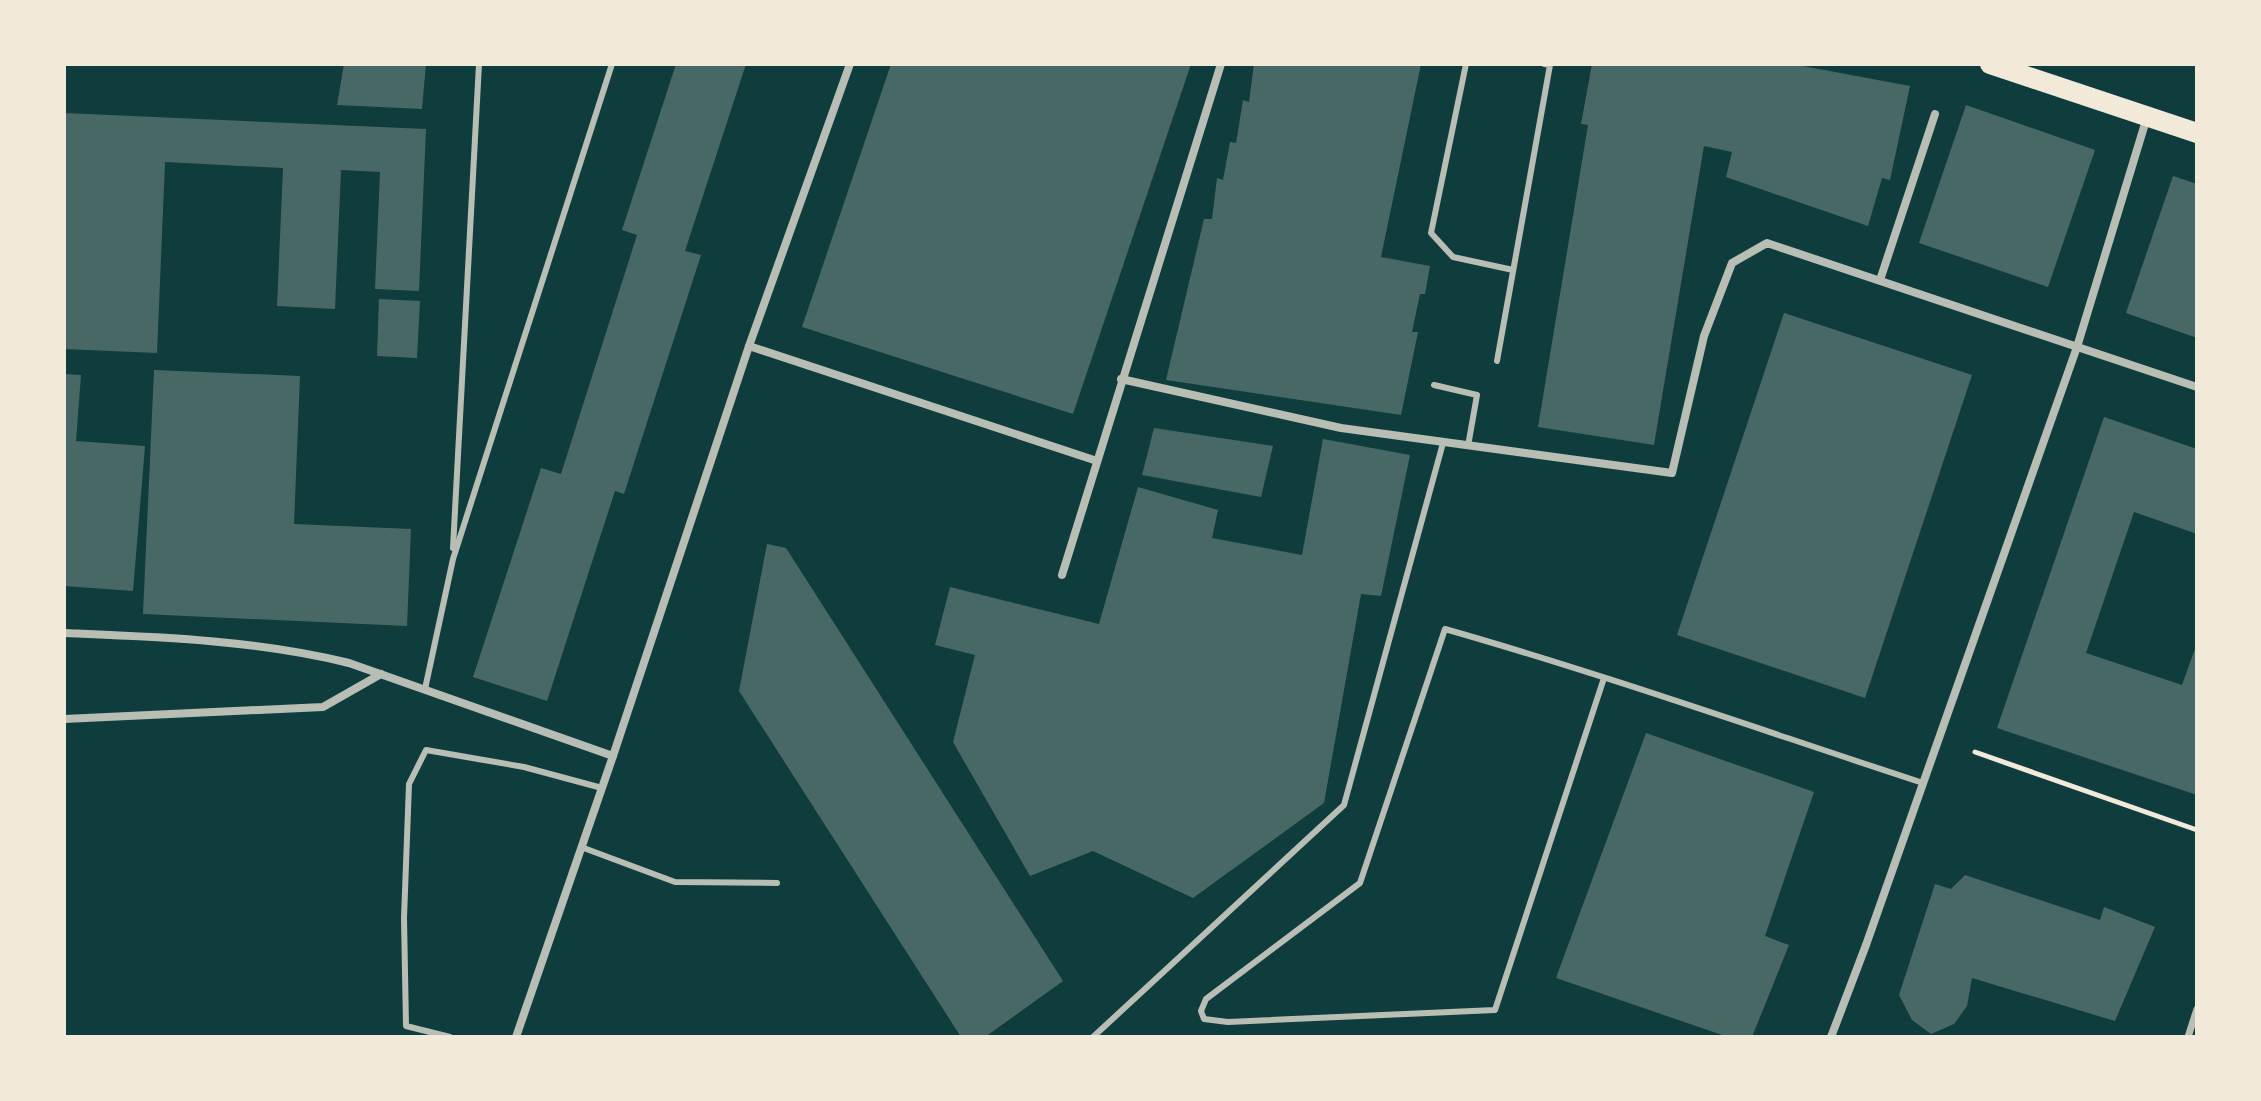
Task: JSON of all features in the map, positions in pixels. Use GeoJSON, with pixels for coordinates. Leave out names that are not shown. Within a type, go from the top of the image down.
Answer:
{"type":"FeatureCollection","features":[{"type":"Feature","properties":{"kind":"main road"},"geometry":{"type":"LineString","coordinates":[[1990,64],[2197,133]]}},
{"type":"Feature","properties":{"kind":"street"},"geometry":{"type":"LineString","coordinates":[[516,1037],[749,346],[850,64]]}},
{"type":"Feature","properties":{"kind":"street"},"geometry":{"type":"LineString","coordinates":[[1062,575],[1221,64]]}},
{"type":"Feature","properties":{"kind":"street"},"geometry":{"type":"LineString","coordinates":[[1880,280],[1935,114]]}},
{"type":"Feature","properties":{"kind":"street"},"geometry":{"type":"LineString","coordinates":[[1831,1037],[2077,347],[2147,117]]}},
{"type":"Feature","properties":{"kind":"street"},"geometry":{"type":"LineString","coordinates":[[1121,379],[1341,428],[1672,473],[1704,336],[1732,263],[1767,243],[2197,387]]}},
{"type":"Feature","properties":{"kind":"street"},"geometry":{"type":"LineString","coordinates":[[749,346],[1097,461]]}},
{"type":"Feature","properties":{"kind":"street"},"geometry":{"type":"LineString","coordinates":[[64,633],[220,640],[270,646],[349,663],[613,756]]}},
{"type":"Feature","properties":{"kind":"street"},"geometry":{"type":"LineString","coordinates":[[64,719],[323,707],[381,674]]}},
{"type":"Feature","properties":{"kind":"street"},"geometry":{"type":"LineString","coordinates":[[2188,1037],[2197,1009]]}},
{"type":"Feature","properties":{"kind":"lane"},"geometry":{"type":"LineString","coordinates":[[453,559],[479,64]]}},
{"type":"Feature","properties":{"kind":"lane"},"geometry":{"type":"LineString","coordinates":[[425,689],[453,559],[612,64]]}},
{"type":"Feature","properties":{"kind":"lane"},"geometry":{"type":"LineString","coordinates":[[1466,64],[1431,233],[1453,257],[1513,270]]}},
{"type":"Feature","properties":{"kind":"lane"},"geometry":{"type":"LineString","coordinates":[[1497,361],[1548,64]]}},
{"type":"Feature","properties":{"kind":"lane"},"geometry":{"type":"LineString","coordinates":[[1434,385],[1477,395],[1468,446]]}},
{"type":"Feature","properties":{"kind":"lane"},"geometry":{"type":"LineString","coordinates":[[1093,1037],[1344,805],[1443,443]]}},
{"type":"Feature","properties":{"kind":"lane"},"geometry":{"type":"LineString","coordinates":[[1604,678],[1495,1010],[1228,1022],[1204,1019],[1201,1011],[1206,999],[1360,883],[1445,629],[1604,678],[1923,783]]}},
{"type":"Feature","properties":{"kind":"lane"},"geometry":{"type":"LineString","coordinates":[[450,1037],[406,1026],[404,918],[409,784],[426,750],[524,767],[602,788]]}},
{"type":"Feature","properties":{"kind":"lane"},"geometry":{"type":"LineString","coordinates":[[581,847],[675,882],[777,883]]}},
{"type":"Feature","properties":{"kind":"path"},"geometry":{"type":"LineString","coordinates":[[1975,752],[2197,830]]}},
{"type":"Feature","properties":{"kind":"building"},"geometry":{"type":"Polygon","coordinates":[[[344,64],[426,64],[422,109],[337,105],[344,64]]]}},
{"type":"Feature","properties":{"kind":"building"},"geometry":{"type":"Polygon","coordinates":[[[676,64],[746,64],[685,251],[701,255],[624,494],[615,491],[547,701],[473,677],[541,468],[561,474],[637,235],[622,230],[676,64]]]}},
{"type":"Feature","properties":{"kind":"building"},"geometry":{"type":"Polygon","coordinates":[[[891,64],[1191,64],[1073,414],[802,327],[891,64]]]}},
{"type":"Feature","properties":{"kind":"building"},"geometry":{"type":"Polygon","coordinates":[[[1254,64],[1421,64],[1381,257],[1430,266],[1425,294],[1420,294],[1412,332],[1418,332],[1401,415],[1166,380],[1204,219],[1212,219],[1217,178],[1223,180],[1230,142],[1236,143],[1243,100],[1249,102],[1254,64]]]}},
{"type":"Feature","properties":{"kind":"building"},"geometry":{"type":"Polygon","coordinates":[[[1592,64],[1792,64],[1910,86],[1890,180],[1882,178],[1868,226],[1726,177],[1732,152],[1704,146],[1654,445],[1538,427],[1588,125],[1581,124],[1592,64]]]}},
{"type":"Feature","properties":{"kind":"building"},"geometry":{"type":"Polygon","coordinates":[[[1966,105],[2095,150],[2048,287],[1919,243],[1966,105]]]}},
{"type":"Feature","properties":{"kind":"building"},"geometry":{"type":"Polygon","coordinates":[[[64,113],[426,129],[419,291],[375,289],[380,172],[341,170],[335,309],[277,306],[283,168],[165,162],[157,353],[64,349],[64,113]]]}},
{"type":"Feature","properties":{"kind":"building"},"geometry":{"type":"Polygon","coordinates":[[[2173,176],[2197,184],[2197,338],[2126,313],[2173,176]]]}},
{"type":"Feature","properties":{"kind":"building"},"geometry":{"type":"Polygon","coordinates":[[[379,299],[420,301],[417,358],[377,356],[379,299]]]}},
{"type":"Feature","properties":{"kind":"building"},"geometry":{"type":"Polygon","coordinates":[[[1784,313],[1972,375],[1865,698],[1677,635],[1784,313]]]}},
{"type":"Feature","properties":{"kind":"building"},"geometry":{"type":"Polygon","coordinates":[[[154,370],[300,376],[294,524],[411,529],[407,626],[143,614],[154,370]]]}},
{"type":"Feature","properties":{"kind":"building"},"geometry":{"type":"Polygon","coordinates":[[[64,374],[81,375],[76,441],[145,446],[133,591],[64,586],[64,374]]]}},
{"type":"Feature","properties":{"kind":"building"},"geometry":{"type":"Polygon","coordinates":[[[2104,417],[2197,449],[2197,534],[2134,512],[2086,653],[2182,685],[2197,643],[2197,795],[1997,728],[2104,417]]]}},
{"type":"Feature","properties":{"kind":"building"},"geometry":{"type":"Polygon","coordinates":[[[1154,428],[1273,446],[1261,497],[1142,475],[1154,428]]]}},
{"type":"Feature","properties":{"kind":"building"},"geometry":{"type":"Polygon","coordinates":[[[1323,439],[1410,455],[1381,596],[1361,594],[1324,803],[1193,898],[1093,851],[1030,876],[953,742],[975,655],[935,645],[950,587],[1099,624],[1138,487],[1218,510],[1212,538],[1302,555],[1323,439]]]}},
{"type":"Feature","properties":{"kind":"building"},"geometry":{"type":"Polygon","coordinates":[[[767,544],[786,548],[1063,981],[985,1037],[961,1037],[739,691],[767,544]]]}},
{"type":"Feature","properties":{"kind":"building"},"geometry":{"type":"Polygon","coordinates":[[[1646,733],[1814,792],[1765,936],[1789,945],[1752,1037],[1728,1037],[1556,978],[1646,733]]]}},
{"type":"Feature","properties":{"kind":"building"},"geometry":{"type":"Polygon","coordinates":[[[1965,875],[2100,920],[2104,907],[2155,927],[2115,1021],[1972,978],[1967,1006],[1954,1024],[1931,1034],[1912,1020],[1899,995],[1935,884],[1951,889],[1965,875]]]}}]}
